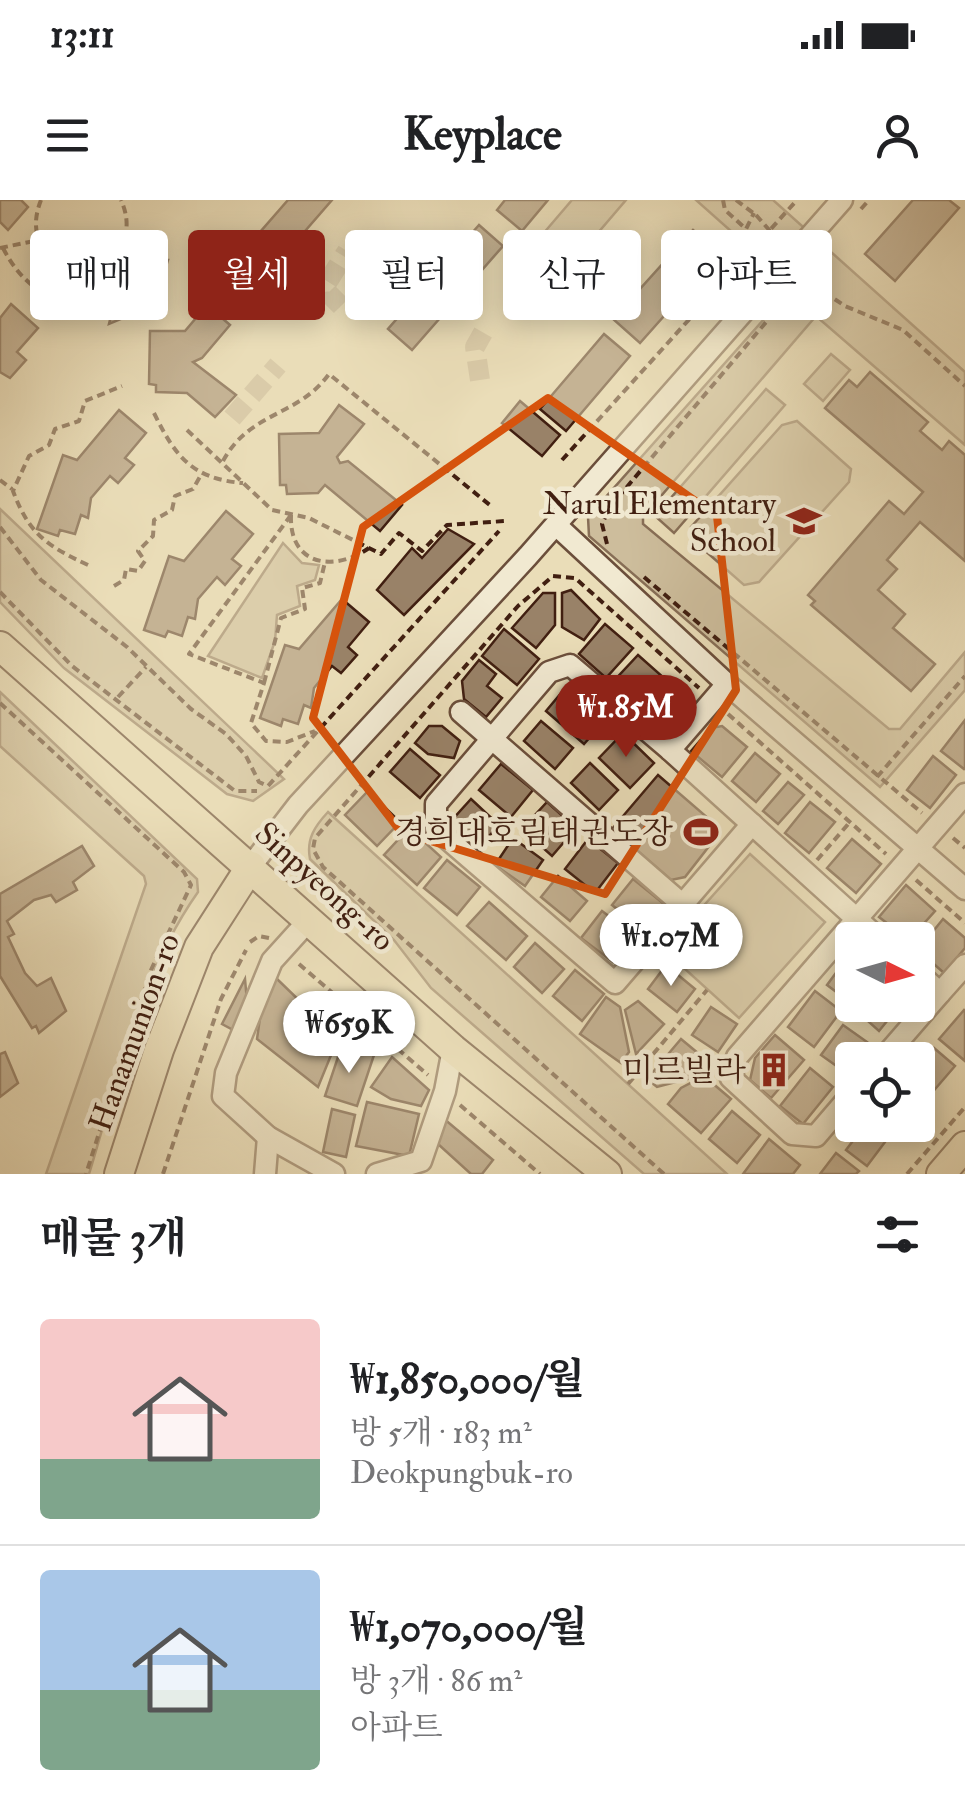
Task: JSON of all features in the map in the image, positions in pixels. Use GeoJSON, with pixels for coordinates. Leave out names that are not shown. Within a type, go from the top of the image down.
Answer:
{"type":"FeatureCollection","features":[{"type":"Feature","properties":{"kind":"main road","name":"Sinpyeong-ro"},"geometry":{"type":"LineString","coordinates":[[0,646],[453,1049],[606,1174]]}},
{"type":"Feature","properties":{"kind":"main road","name":"Hanamunion-ro"},"geometry":{"type":"LineString","coordinates":[[119,1174],[159,1050],[199,947],[251,866]]}},
{"type":"Feature","properties":{"kind":"main road"},"geometry":{"type":"LineString","coordinates":[[941,1174],[965,1146]]}},
{"type":"Feature","properties":{"kind":"street"},"geometry":{"type":"LineString","coordinates":[[251,866],[298,806],[851,206]]}},
{"type":"Feature","properties":{"kind":"street"},"geometry":{"type":"LineString","coordinates":[[556,524],[720,692],[965,889]]}},
{"type":"Feature","properties":{"kind":"street"},"geometry":{"type":"LineString","coordinates":[[752,824],[615,984],[436,829],[436,804],[549,672],[570,665],[670,750],[752,824],[860,922]]}},
{"type":"Feature","properties":{"kind":"street"},"geometry":{"type":"LineString","coordinates":[[670,750],[720,692]]}},
{"type":"Feature","properties":{"kind":"street"},"geometry":{"type":"LineString","coordinates":[[461,712],[683,905]]}},
{"type":"Feature","properties":{"kind":"street"},"geometry":{"type":"LineString","coordinates":[[835,1114],[816,1136],[792,1134],[731,1078],[736,1056],[965,794]]}},
{"type":"Feature","properties":{"kind":"street"},"geometry":{"type":"LineString","coordinates":[[310,919],[272,961],[226,1072],[223,1096],[268,1138],[334,1174]]}},
{"type":"Feature","properties":{"kind":"street"},"geometry":{"type":"LineString","coordinates":[[898,1042],[965,964]]}},
{"type":"Feature","properties":{"kind":"street"},"geometry":{"type":"LineString","coordinates":[[935,989],[940,993]]}},
{"type":"Feature","properties":{"kind":"street"},"geometry":{"type":"LineString","coordinates":[[377,1174],[421,1161],[445,1091],[453,1049]]}},
{"type":"Feature","properties":{"kind":"street"},"geometry":{"type":"LineString","coordinates":[[265,1174],[268,1138]]}},
{"type":"Feature","properties":{"kind":"path"},"geometry":{"type":"LineString","coordinates":[[37,230],[41,200]]}},
{"type":"Feature","properties":{"kind":"path"},"geometry":{"type":"LineString","coordinates":[[121,200],[125,230]]}},
{"type":"Feature","properties":{"kind":"path"},"geometry":{"type":"LineString","coordinates":[[723,200],[725,210],[746,230],[755,214]]}},
{"type":"Feature","properties":{"kind":"path"},"geometry":{"type":"LineString","coordinates":[[736,200],[755,214],[824,292],[903,330],[965,386]]}},
{"type":"Feature","properties":{"kind":"path"},"geometry":{"type":"LineString","coordinates":[[562,460],[796,200]]}},
{"type":"Feature","properties":{"kind":"path"},"geometry":{"type":"LineString","coordinates":[[851,206],[869,200]]}},
{"type":"Feature","properties":{"kind":"path"},"geometry":{"type":"LineString","coordinates":[[30,242],[2,248],[14,271],[30,286]]}},
{"type":"Feature","properties":{"kind":"path"},"geometry":{"type":"LineString","coordinates":[[619,555],[608,546],[602,518],[768,320]]}},
{"type":"Feature","properties":{"kind":"path"},"geometry":{"type":"LineString","coordinates":[[222,462],[242,432],[302,401],[329,374],[491,506]]}},
{"type":"Feature","properties":{"kind":"path"},"geometry":{"type":"LineString","coordinates":[[13,490],[30,456],[49,445],[55,428],[79,420],[85,401],[122,386]]}},
{"type":"Feature","properties":{"kind":"path"},"geometry":{"type":"LineString","coordinates":[[154,413],[181,461],[201,475],[243,483]]}},
{"type":"Feature","properties":{"kind":"path"},"geometry":{"type":"LineString","coordinates":[[187,430],[272,510],[309,518],[381,554],[400,533],[422,551],[447,525],[505,521]]}},
{"type":"Feature","properties":{"kind":"path"},"geometry":{"type":"LineString","coordinates":[[114,586],[124,580],[126,570],[138,571],[145,561],[138,551],[153,536],[154,520],[172,510],[176,496],[193,489],[201,475]]}},
{"type":"Feature","properties":{"kind":"path"},"geometry":{"type":"LineString","coordinates":[[0,480],[13,490],[26,524],[57,550],[88,565]]}},
{"type":"Feature","properties":{"kind":"path"},"geometry":{"type":"LineString","coordinates":[[291,515],[295,547],[325,562],[346,562],[369,548]]}},
{"type":"Feature","properties":{"kind":"path"},"geometry":{"type":"LineString","coordinates":[[264,684],[189,654],[291,515]]}},
{"type":"Feature","properties":{"kind":"path"},"geometry":{"type":"LineString","coordinates":[[0,527],[41,580],[105,628],[190,710],[226,734],[246,756],[259,782],[268,786],[499,531]]}},
{"type":"Feature","properties":{"kind":"path"},"geometry":{"type":"LineString","coordinates":[[317,730],[287,742],[266,740],[250,723],[281,618],[305,610],[302,588],[320,583],[325,562]]}},
{"type":"Feature","properties":{"kind":"path"},"geometry":{"type":"LineString","coordinates":[[632,567],[965,848]]}},
{"type":"Feature","properties":{"kind":"path"},"geometry":{"type":"LineString","coordinates":[[664,1174],[324,867],[314,853],[314,844],[518,606],[554,576],[575,578],[720,692],[965,922]]}},
{"type":"Feature","properties":{"kind":"path"},"geometry":{"type":"LineString","coordinates":[[0,592],[72,666],[235,791],[256,791]]}},
{"type":"Feature","properties":{"kind":"path"},"geometry":{"type":"LineString","coordinates":[[117,698],[146,667]]}},
{"type":"Feature","properties":{"kind":"path"},"geometry":{"type":"LineString","coordinates":[[877,777],[965,676]]}},
{"type":"Feature","properties":{"kind":"path"},"geometry":{"type":"LineString","coordinates":[[0,703],[184,872],[192,885],[151,970],[86,1174]]}},
{"type":"Feature","properties":{"kind":"path"},"geometry":{"type":"LineString","coordinates":[[250,942],[264,936],[282,950],[540,1174]]}},
{"type":"Feature","properties":{"kind":"path"},"geometry":{"type":"LineString","coordinates":[[162,1174],[221,998],[246,950]]}},
{"type":"Feature","properties":{"kind":"path"},"geometry":{"type":"LineString","coordinates":[[628,1084],[707,990]]}},
{"type":"Feature","properties":{"kind":"path"},"geometry":{"type":"LineString","coordinates":[[907,1174],[965,1106]]}},
{"type":"Feature","properties":{"kind":"highlighted area"},"geometry":{"type":"Polygon","coordinates":[[[548,398],[717,516],[736,690],[605,894],[401,832],[313,718],[363,527],[548,398]]]}},
{"type":"Feature","properties":{"kind":"shaded area"},"geometry":{"type":"Polygon","coordinates":[[[572,200],[626,200],[600,230],[546,230],[572,200]]]}},
{"type":"Feature","properties":{"kind":"shaded area"},"geometry":{"type":"Polygon","coordinates":[[[696,200],[773,200],[806,230],[730,230],[696,200]]]}},
{"type":"Feature","properties":{"kind":"shaded area"},"geometry":{"type":"Polygon","coordinates":[[[832,253],[965,372],[965,445],[821,320],[832,320],[832,253]]]}},
{"type":"Feature","properties":{"kind":"shaded area"},"geometry":{"type":"Polygon","coordinates":[[[763,320],[813,320],[643,517],[643,524],[889,729],[900,729],[965,652],[965,690],[880,787],[589,536],[588,517],[763,320]]]}},
{"type":"Feature","properties":{"kind":"shaded area"},"geometry":{"type":"Polygon","coordinates":[[[831,354],[850,370],[823,401],[804,384],[831,354]]]}},
{"type":"Feature","properties":{"kind":"shaded area"},"geometry":{"type":"Polygon","coordinates":[[[766,389],[785,405],[674,533],[655,516],[766,389]]]}},
{"type":"Feature","properties":{"kind":"shaded area"},"geometry":{"type":"Polygon","coordinates":[[[797,421],[851,469],[849,482],[759,582],[744,585],[694,541],[691,527],[782,425],[797,421]]]}},
{"type":"Feature","properties":{"kind":"shaded area"},"geometry":{"type":"Polygon","coordinates":[[[0,509],[284,779],[253,801],[227,794],[64,668],[0,602],[0,509]]]}},
{"type":"Feature","properties":{"kind":"shaded area"},"geometry":{"type":"Polygon","coordinates":[[[283,543],[302,563],[319,565],[315,580],[297,586],[300,606],[277,615],[275,641],[262,678],[208,656],[283,543]]]}},
{"type":"Feature","properties":{"kind":"shaded area"},"geometry":{"type":"Polygon","coordinates":[[[0,692],[197,879],[198,892],[146,992],[89,1174],[46,1174],[146,884],[144,876],[0,746],[0,692]]]}},
{"type":"Feature","properties":{"kind":"shaded area"},"geometry":{"type":"Polygon","coordinates":[[[328,812],[727,1174],[644,1174],[431,988],[394,940],[310,859],[313,833],[328,812]]]}},
{"type":"Feature","properties":{"kind":"shaded area"},"geometry":{"type":"Polygon","coordinates":[[[750,854],[825,922],[739,1018],[664,950],[750,854]]]}},
{"type":"Feature","properties":{"kind":"building"},"geometry":{"type":"Polygon","coordinates":[[[0,200],[21,200],[28,207],[8,230],[0,222],[0,200]]]}},
{"type":"Feature","properties":{"kind":"building"},"geometry":{"type":"Polygon","coordinates":[[[288,200],[332,200],[306,230],[262,230],[288,200]]]}},
{"type":"Feature","properties":{"kind":"building"},"geometry":{"type":"Polygon","coordinates":[[[505,200],[548,200],[523,230],[497,210],[505,200]]]}},
{"type":"Feature","properties":{"kind":"building"},"geometry":{"type":"Polygon","coordinates":[[[913,200],[949,200],[959,208],[895,281],[865,254],[913,200]]]}},
{"type":"Feature","properties":{"kind":"building"},"geometry":{"type":"Polygon","coordinates":[[[479,225],[503,246],[483,269],[483,230],[475,230],[479,225]]]}},
{"type":"Feature","properties":{"kind":"building"},"geometry":{"type":"Polygon","coordinates":[[[661,266],[661,319],[640,343],[614,320],[641,320],[641,288],[661,266]]]}},
{"type":"Feature","properties":{"kind":"building"},"geometry":{"type":"Polygon","coordinates":[[[11,304],[38,328],[17,352],[26,360],[10,378],[0,372],[0,318],[11,304]]]}},
{"type":"Feature","properties":{"kind":"building"},"geometry":{"type":"Polygon","coordinates":[[[194,320],[224,320],[230,325],[202,358],[193,362],[236,395],[215,417],[187,393],[156,392],[156,385],[149,384],[150,331],[185,331],[194,320]]]}},
{"type":"Feature","properties":{"kind":"building"},"geometry":{"type":"Polygon","coordinates":[[[396,320],[438,320],[412,350],[388,329],[396,320]]]}},
{"type":"Feature","properties":{"kind":"building"},"geometry":{"type":"Polygon","coordinates":[[[604,334],[630,356],[566,431],[540,409],[604,334]]]}},
{"type":"Feature","properties":{"kind":"building"},"geometry":{"type":"Polygon","coordinates":[[[870,372],[928,422],[920,431],[942,450],[949,441],[965,455],[965,561],[920,522],[887,560],[897,569],[878,590],[905,614],[893,628],[935,664],[911,691],[811,605],[815,601],[808,595],[889,501],[904,514],[923,492],[825,408],[849,380],[857,387],[870,372]]]}},
{"type":"Feature","properties":{"kind":"building"},"geometry":{"type":"Polygon","coordinates":[[[520,401],[560,435],[542,456],[502,423],[520,401]]]}},
{"type":"Feature","properties":{"kind":"building"},"geometry":{"type":"Polygon","coordinates":[[[339,405],[364,424],[337,457],[340,463],[348,461],[402,505],[380,531],[325,485],[318,493],[287,494],[286,485],[280,485],[279,434],[319,433],[339,405]]]}},
{"type":"Feature","properties":{"kind":"building"},"geometry":{"type":"Polygon","coordinates":[[[119,410],[146,433],[125,458],[134,465],[118,483],[110,476],[91,498],[88,518],[81,515],[75,534],[60,530],[58,536],[37,529],[63,455],[77,460],[119,410]]]}},
{"type":"Feature","properties":{"kind":"building"},"geometry":{"type":"Polygon","coordinates":[[[226,511],[253,534],[232,559],[241,566],[225,585],[217,577],[198,599],[195,619],[188,617],[182,636],[168,631],[165,637],[144,630],[169,556],[184,561],[226,511]]]}},
{"type":"Feature","properties":{"kind":"building"},"geometry":{"type":"Polygon","coordinates":[[[448,529],[474,544],[404,615],[377,590],[412,548],[422,558],[448,529]]]}},
{"type":"Feature","properties":{"kind":"building"},"geometry":{"type":"Polygon","coordinates":[[[571,590],[600,619],[584,640],[562,627],[562,593],[571,590]]]}},
{"type":"Feature","properties":{"kind":"building"},"geometry":{"type":"Polygon","coordinates":[[[543,593],[555,593],[555,625],[536,648],[512,628],[543,593]]]}},
{"type":"Feature","properties":{"kind":"building"},"geometry":{"type":"Polygon","coordinates":[[[342,599],[369,622],[348,647],[357,655],[341,673],[332,666],[314,688],[311,708],[304,705],[298,724],[283,719],[281,726],[260,718],[285,645],[299,649],[342,599]]]}},
{"type":"Feature","properties":{"kind":"building"},"geometry":{"type":"Polygon","coordinates":[[[605,624],[633,648],[606,678],[579,654],[605,624]]]}},
{"type":"Feature","properties":{"kind":"building"},"geometry":{"type":"Polygon","coordinates":[[[504,629],[539,659],[517,685],[482,656],[504,629]]]}},
{"type":"Feature","properties":{"kind":"building"},"geometry":{"type":"Polygon","coordinates":[[[638,655],[664,678],[637,708],[611,684],[638,655]]]}},
{"type":"Feature","properties":{"kind":"building"},"geometry":{"type":"Polygon","coordinates":[[[479,660],[496,674],[487,686],[502,698],[486,717],[464,699],[462,681],[479,660]]]}},
{"type":"Feature","properties":{"kind":"building"},"geometry":{"type":"Polygon","coordinates":[[[671,681],[692,700],[694,710],[673,734],[646,710],[671,681]]]}},
{"type":"Feature","properties":{"kind":"building"},"geometry":{"type":"Polygon","coordinates":[[[567,686],[606,719],[584,744],[546,711],[567,686]]]}},
{"type":"Feature","properties":{"kind":"building"},"geometry":{"type":"Polygon","coordinates":[[[965,720],[965,768],[964,769],[941,751],[965,720]]]}},
{"type":"Feature","properties":{"kind":"building"},"geometry":{"type":"Polygon","coordinates":[[[541,721],[573,748],[555,769],[524,741],[541,721]]]}},
{"type":"Feature","properties":{"kind":"building"},"geometry":{"type":"Polygon","coordinates":[[[429,726],[442,726],[460,741],[454,758],[428,754],[415,743],[429,726]]]}},
{"type":"Feature","properties":{"kind":"building"},"geometry":{"type":"Polygon","coordinates":[[[722,726],[747,747],[722,777],[691,751],[711,728],[722,726]]]}},
{"type":"Feature","properties":{"kind":"building"},"geometry":{"type":"Polygon","coordinates":[[[623,733],[654,763],[630,788],[599,758],[623,733]]]}},
{"type":"Feature","properties":{"kind":"building"},"geometry":{"type":"Polygon","coordinates":[[[410,749],[440,775],[420,798],[390,772],[410,749]]]}},
{"type":"Feature","properties":{"kind":"building"},"geometry":{"type":"Polygon","coordinates":[[[755,753],[780,774],[756,802],[732,781],[755,753]]]}},
{"type":"Feature","properties":{"kind":"building"},"geometry":{"type":"Polygon","coordinates":[[[933,756],[956,775],[930,808],[907,790],[933,756]]]}},
{"type":"Feature","properties":{"kind":"building"},"geometry":{"type":"Polygon","coordinates":[[[590,763],[618,790],[599,810],[571,783],[590,763]]]}},
{"type":"Feature","properties":{"kind":"building"},"geometry":{"type":"Polygon","coordinates":[[[501,764],[533,790],[511,817],[479,790],[501,764]]]}},
{"type":"Feature","properties":{"kind":"building"},"geometry":{"type":"Polygon","coordinates":[[[658,775],[716,825],[717,836],[685,877],[671,880],[612,829],[658,775]]]}},
{"type":"Feature","properties":{"kind":"building"},"geometry":{"type":"Polygon","coordinates":[[[788,782],[804,795],[778,824],[763,811],[788,782]]]}},
{"type":"Feature","properties":{"kind":"building"},"geometry":{"type":"Polygon","coordinates":[[[368,791],[400,822],[377,846],[345,815],[368,791]]]}},
{"type":"Feature","properties":{"kind":"building"},"geometry":{"type":"Polygon","coordinates":[[[471,799],[499,825],[480,846],[452,820],[471,799]]]}},
{"type":"Feature","properties":{"kind":"building"},"geometry":{"type":"Polygon","coordinates":[[[547,802],[576,828],[552,856],[522,829],[547,802]]]}},
{"type":"Feature","properties":{"kind":"building"},"geometry":{"type":"Polygon","coordinates":[[[810,802],[835,822],[809,853],[785,833],[810,802]]]}},
{"type":"Feature","properties":{"kind":"building"},"geometry":{"type":"Polygon","coordinates":[[[409,828],[441,857],[417,885],[384,855],[409,828]]]}},
{"type":"Feature","properties":{"kind":"building"},"geometry":{"type":"Polygon","coordinates":[[[513,838],[543,860],[525,886],[495,865],[513,838]]]}},
{"type":"Feature","properties":{"kind":"building"},"geometry":{"type":"Polygon","coordinates":[[[588,839],[618,863],[595,893],[565,869],[588,839]]]}},
{"type":"Feature","properties":{"kind":"building"},"geometry":{"type":"Polygon","coordinates":[[[852,839],[881,864],[856,893],[827,868],[852,839]]]}},
{"type":"Feature","properties":{"kind":"building"},"geometry":{"type":"Polygon","coordinates":[[[82,846],[94,866],[73,882],[77,890],[56,902],[51,895],[34,900],[7,921],[14,934],[8,937],[25,973],[37,986],[51,978],[66,1011],[39,1033],[0,976],[0,894],[82,846]]]}},
{"type":"Feature","properties":{"kind":"building"},"geometry":{"type":"Polygon","coordinates":[[[447,860],[480,887],[457,915],[424,888],[447,860]]]}},
{"type":"Feature","properties":{"kind":"building"},"geometry":{"type":"Polygon","coordinates":[[[558,876],[587,901],[570,921],[541,897],[558,876]]]}},
{"type":"Feature","properties":{"kind":"building"},"geometry":{"type":"Polygon","coordinates":[[[633,879],[664,904],[643,930],[612,905],[633,879]]]}},
{"type":"Feature","properties":{"kind":"building"},"geometry":{"type":"Polygon","coordinates":[[[906,885],[935,911],[925,922],[886,922],[879,917],[906,885]]]}},
{"type":"Feature","properties":{"kind":"building"},"geometry":{"type":"Polygon","coordinates":[[[489,902],[527,936],[506,960],[467,926],[489,902]]]}},
{"type":"Feature","properties":{"kind":"building"},"geometry":{"type":"Polygon","coordinates":[[[602,911],[634,935],[613,962],[581,938],[602,911]]]}},
{"type":"Feature","properties":{"kind":"building"},"geometry":{"type":"Polygon","coordinates":[[[943,919],[965,938],[965,948],[944,973],[935,965],[935,929],[943,919]]]}},
{"type":"Feature","properties":{"kind":"building"},"geometry":{"type":"Polygon","coordinates":[[[535,943],[564,969],[542,993],[514,967],[535,943]]]}},
{"type":"Feature","properties":{"kind":"building"},"geometry":{"type":"Polygon","coordinates":[[[666,965],[695,989],[677,1012],[648,989],[666,965]]]}},
{"type":"Feature","properties":{"kind":"building"},"geometry":{"type":"Polygon","coordinates":[[[575,970],[604,994],[582,1021],[553,996],[575,970]]]}},
{"type":"Feature","properties":{"kind":"building"},"geometry":{"type":"Polygon","coordinates":[[[835,974],[835,991],[827,985],[835,974]]]}},
{"type":"Feature","properties":{"kind":"building"},"geometry":{"type":"Polygon","coordinates":[[[276,978],[338,1038],[318,1087],[257,1039],[262,1004],[276,978]]]}},
{"type":"Feature","properties":{"kind":"building"},"geometry":{"type":"Polygon","coordinates":[[[245,979],[248,1013],[237,1032],[222,1024],[245,979]]]}},
{"type":"Feature","properties":{"kind":"building"},"geometry":{"type":"Polygon","coordinates":[[[815,991],[835,1006],[835,1019],[814,1047],[788,1027],[815,991]]]}},
{"type":"Feature","properties":{"kind":"building"},"geometry":{"type":"Polygon","coordinates":[[[606,997],[620,1007],[629,1052],[621,1063],[580,1034],[606,997]]]}},
{"type":"Feature","properties":{"kind":"building"},"geometry":{"type":"Polygon","coordinates":[[[638,1001],[664,1024],[636,1054],[625,1010],[638,1001]]]}},
{"type":"Feature","properties":{"kind":"building"},"geometry":{"type":"Polygon","coordinates":[[[711,1007],[737,1024],[718,1052],[692,1035],[711,1007]]]}},
{"type":"Feature","properties":{"kind":"building"},"geometry":{"type":"Polygon","coordinates":[[[965,1011],[965,1061],[939,1039],[965,1011]]]}},
{"type":"Feature","properties":{"kind":"building"},"geometry":{"type":"Polygon","coordinates":[[[869,1022],[886,1022],[879,1031],[869,1022]]]}},
{"type":"Feature","properties":{"kind":"building"},"geometry":{"type":"Polygon","coordinates":[[[843,1025],[867,1042],[835,1042],[835,1065],[821,1055],[843,1025]]]}},
{"type":"Feature","properties":{"kind":"building","name":"미르빌라"},"geometry":{"type":"Polygon","coordinates":[[[775,1035],[804,1060],[771,1098],[750,1080],[755,1058],[775,1035]]]}},
{"type":"Feature","properties":{"kind":"building"},"geometry":{"type":"Polygon","coordinates":[[[681,1039],[705,1059],[688,1079],[657,1087],[647,1079],[681,1039]]]}},
{"type":"Feature","properties":{"kind":"building"},"geometry":{"type":"Polygon","coordinates":[[[342,1045],[374,1055],[357,1106],[325,1096],[342,1045]]]}},
{"type":"Feature","properties":{"kind":"building"},"geometry":{"type":"Polygon","coordinates":[[[935,1049],[955,1066],[935,1089],[935,1049]]]}},
{"type":"Feature","properties":{"kind":"building"},"geometry":{"type":"Polygon","coordinates":[[[5,1052],[18,1083],[0,1097],[0,1054],[5,1052]]]}},
{"type":"Feature","properties":{"kind":"building"},"geometry":{"type":"Polygon","coordinates":[[[392,1057],[429,1090],[421,1106],[391,1099],[371,1087],[392,1057]]]}},
{"type":"Feature","properties":{"kind":"building"},"geometry":{"type":"Polygon","coordinates":[[[810,1068],[833,1087],[803,1124],[780,1106],[810,1068]]]}},
{"type":"Feature","properties":{"kind":"building"},"geometry":{"type":"Polygon","coordinates":[[[704,1076],[731,1099],[701,1133],[668,1104],[681,1088],[704,1076]]]}},
{"type":"Feature","properties":{"kind":"building"},"geometry":{"type":"Polygon","coordinates":[[[367,1102],[419,1114],[409,1156],[356,1146],[367,1102]]]}},
{"type":"Feature","properties":{"kind":"building"},"geometry":{"type":"Polygon","coordinates":[[[332,1109],[355,1115],[346,1157],[323,1152],[332,1109]]]}},
{"type":"Feature","properties":{"kind":"building"},"geometry":{"type":"Polygon","coordinates":[[[732,1111],[760,1135],[737,1163],[709,1139],[732,1111]]]}},
{"type":"Feature","properties":{"kind":"building"},"geometry":{"type":"Polygon","coordinates":[[[443,1118],[493,1160],[482,1174],[471,1174],[438,1144],[443,1118]]]}},
{"type":"Feature","properties":{"kind":"building"},"geometry":{"type":"Polygon","coordinates":[[[769,1139],[800,1165],[793,1174],[743,1174],[769,1139]]]}},
{"type":"Feature","properties":{"kind":"building"},"geometry":{"type":"Polygon","coordinates":[[[852,1142],[885,1142],[867,1166],[846,1150],[852,1142]]]}},
{"type":"Feature","properties":{"kind":"building"},"geometry":{"type":"Polygon","coordinates":[[[836,1153],[859,1171],[820,1174],[836,1153]]]}},
{"type":"Feature","properties":{"kind":"tunnel"},"geometry":{"type":"LineString","coordinates":[[341,306],[328,293],[327,283],[345,254]]}},
{"type":"Feature","properties":{"kind":"tunnel"},"geometry":{"type":"LineString","coordinates":[[480,380],[475,347],[484,331]]}},
{"type":"Feature","properties":{"kind":"tunnel"},"geometry":{"type":"LineString","coordinates":[[232,418],[278,365]]}},
{"type":"Feature","properties":{"kind":"place","name":"Narul Elementary School"},"geometry":{"type":"Point","coordinates":[804,521]}},
{"type":"Feature","properties":{"kind":"place","name":"경희대호림태권도장"},"geometry":{"type":"Point","coordinates":[701,832]}},
{"type":"Feature","properties":{"kind":"place","name":"미르빌라"},"geometry":{"type":"Point","coordinates":[774,1070]}}]}
